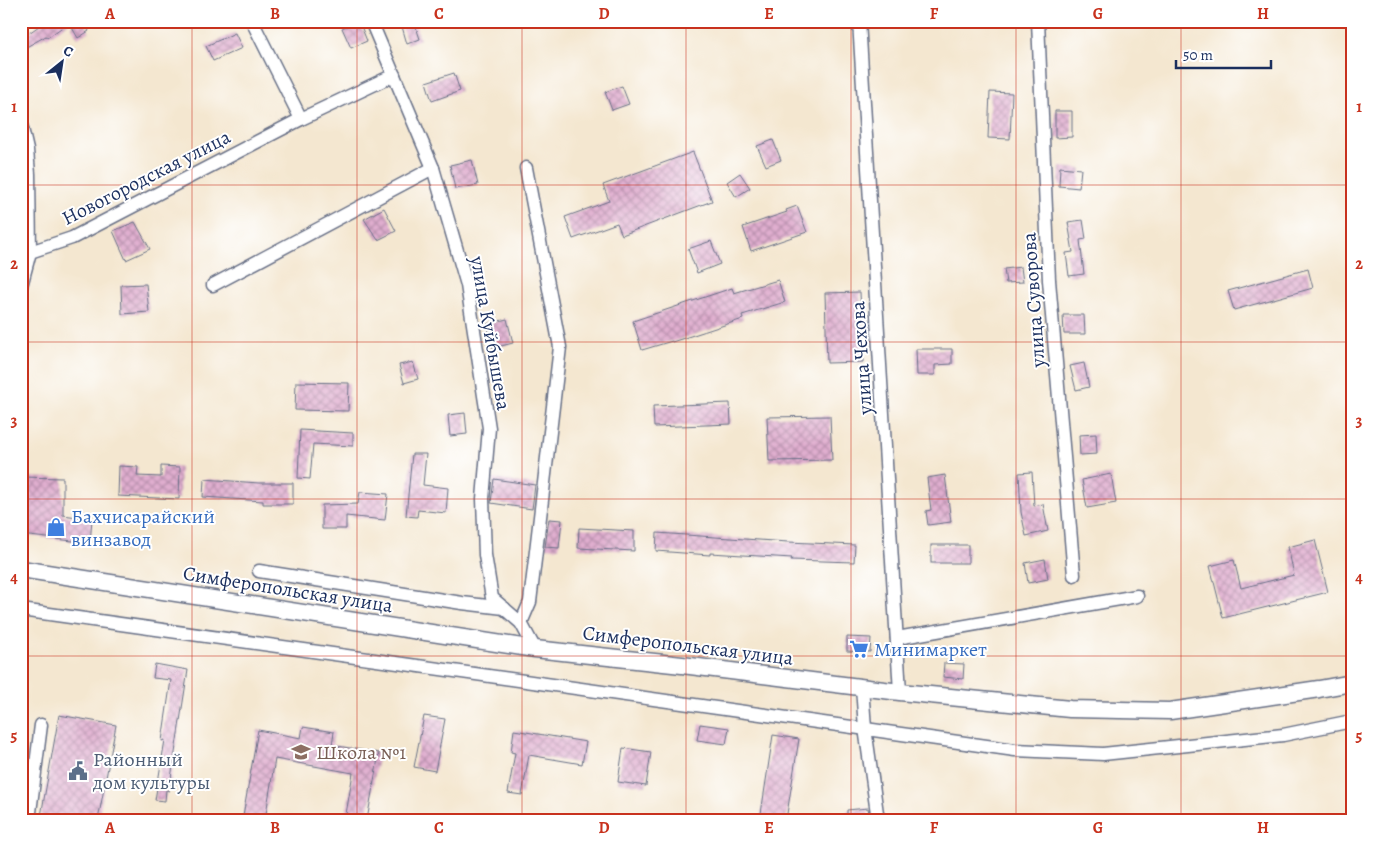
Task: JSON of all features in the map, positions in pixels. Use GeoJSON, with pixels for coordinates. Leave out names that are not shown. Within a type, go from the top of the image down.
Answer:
{"type":"FeatureCollection","features":[{"type":"Feature","properties":{"kind":"main road","name":"Симферопольская улица"},"geometry":{"type":"LineString","coordinates":[[21,569],[535,649],[900,692],[1070,709],[1170,712],[1352,682]]}},
{"type":"Feature","properties":{"kind":"street"},"geometry":{"type":"LineString","coordinates":[[252,21],[301,119]]}},
{"type":"Feature","properties":{"kind":"street","name":"улица Куйбышева"},"geometry":{"type":"LineString","coordinates":[[371,21],[433,168],[467,285],[489,428],[484,500],[485,555],[492,598],[521,623],[535,649]]}},
{"type":"Feature","properties":{"kind":"street","name":"улица Чехова"},"geometry":{"type":"LineString","coordinates":[[859,21],[900,692]]}},
{"type":"Feature","properties":{"kind":"street","name":"улица Суворова"},"geometry":{"type":"LineString","coordinates":[[1038,21],[1048,280],[1074,575]]}},
{"type":"Feature","properties":{"kind":"street","name":"Новогородская улица"},"geometry":{"type":"LineString","coordinates":[[21,124],[27,150],[29,174],[30,252],[72,238],[301,119],[394,75]]}},
{"type":"Feature","properties":{"kind":"street"},"geometry":{"type":"LineString","coordinates":[[214,285],[433,168]]}},
{"type":"Feature","properties":{"kind":"street"},"geometry":{"type":"LineString","coordinates":[[521,623],[530,602],[560,347],[526,168]]}},
{"type":"Feature","properties":{"kind":"street"},"geometry":{"type":"LineString","coordinates":[[21,286],[30,252]]}},
{"type":"Feature","properties":{"kind":"street"},"geometry":{"type":"LineString","coordinates":[[259,571],[504,608]]}},
{"type":"Feature","properties":{"kind":"street"},"geometry":{"type":"LineString","coordinates":[[897,638],[1137,596]]}},
{"type":"Feature","properties":{"kind":"street"},"geometry":{"type":"LineString","coordinates":[[21,610],[1015,750],[1103,754],[1284,735],[1352,721]]}},
{"type":"Feature","properties":{"kind":"street"},"geometry":{"type":"LineString","coordinates":[[862,687],[865,728],[878,820]]}},
{"type":"Feature","properties":{"kind":"street"},"geometry":{"type":"LineString","coordinates":[[29,820],[42,725]]}},
{"type":"Feature","properties":{"kind":"building"},"geometry":{"type":"Polygon","coordinates":[[[21,21],[23,21],[29,33],[46,21],[71,21],[47,38],[46,36],[21,50],[21,21]]]}},
{"type":"Feature","properties":{"kind":"building"},"geometry":{"type":"Polygon","coordinates":[[[79,21],[84,21],[89,31],[78,38],[71,26],[79,21]]]}},
{"type":"Feature","properties":{"kind":"building"},"geometry":{"type":"Polygon","coordinates":[[[359,21],[367,41],[351,48],[342,28],[359,21]]]}},
{"type":"Feature","properties":{"kind":"building"},"geometry":{"type":"Polygon","coordinates":[[[414,21],[420,39],[407,44],[401,23],[414,21]]]}},
{"type":"Feature","properties":{"kind":"building"},"geometry":{"type":"Polygon","coordinates":[[[235,33],[242,48],[213,61],[206,46],[235,33]]]}},
{"type":"Feature","properties":{"kind":"building"},"geometry":{"type":"Polygon","coordinates":[[[454,73],[460,91],[432,101],[426,82],[454,73]]]}},
{"type":"Feature","properties":{"kind":"building"},"geometry":{"type":"Polygon","coordinates":[[[622,86],[629,104],[612,110],[605,92],[622,86]]]}},
{"type":"Feature","properties":{"kind":"building"},"geometry":{"type":"Polygon","coordinates":[[[990,92],[1012,93],[1010,139],[988,138],[990,92]]]}},
{"type":"Feature","properties":{"kind":"building"},"geometry":{"type":"Polygon","coordinates":[[[1055,111],[1072,111],[1072,137],[1055,138],[1055,111]]]}},
{"type":"Feature","properties":{"kind":"building"},"geometry":{"type":"Polygon","coordinates":[[[773,140],[781,160],[766,166],[757,146],[773,140]]]}},
{"type":"Feature","properties":{"kind":"building"},"geometry":{"type":"Polygon","coordinates":[[[693,152],[712,201],[622,235],[617,223],[573,239],[565,217],[609,201],[603,185],[693,152]]]}},
{"type":"Feature","properties":{"kind":"building"},"geometry":{"type":"Polygon","coordinates":[[[472,160],[478,185],[455,189],[450,165],[472,160]]]}},
{"type":"Feature","properties":{"kind":"building"},"geometry":{"type":"Polygon","coordinates":[[[1060,167],[1081,169],[1079,188],[1059,186],[1060,167]]]}},
{"type":"Feature","properties":{"kind":"building"},"geometry":{"type":"Polygon","coordinates":[[[740,173],[750,188],[736,197],[727,182],[740,173]]]}},
{"type":"Feature","properties":{"kind":"building"},"geometry":{"type":"Polygon","coordinates":[[[797,206],[807,232],[751,251],[743,227],[787,212],[786,210],[797,206]]]}},
{"type":"Feature","properties":{"kind":"building"},"geometry":{"type":"Polygon","coordinates":[[[384,208],[396,231],[378,240],[364,219],[384,208]]]}},
{"type":"Feature","properties":{"kind":"building"},"geometry":{"type":"Polygon","coordinates":[[[1083,220],[1086,239],[1080,240],[1084,274],[1069,276],[1066,253],[1073,252],[1068,222],[1083,220]]]}},
{"type":"Feature","properties":{"kind":"building"},"geometry":{"type":"Polygon","coordinates":[[[135,222],[150,249],[126,260],[113,231],[135,222]]]}},
{"type":"Feature","properties":{"kind":"building"},"geometry":{"type":"Polygon","coordinates":[[[711,241],[720,264],[697,273],[688,249],[711,241]]]}},
{"type":"Feature","properties":{"kind":"building"},"geometry":{"type":"Polygon","coordinates":[[[1021,267],[1023,282],[1006,283],[1004,269],[1021,267]]]}},
{"type":"Feature","properties":{"kind":"building"},"geometry":{"type":"Polygon","coordinates":[[[1308,269],[1313,288],[1234,310],[1228,291],[1308,269]]]}},
{"type":"Feature","properties":{"kind":"building"},"geometry":{"type":"Polygon","coordinates":[[[778,280],[785,302],[742,315],[743,319],[642,350],[633,321],[732,288],[734,293],[778,280]]]}},
{"type":"Feature","properties":{"kind":"building"},"geometry":{"type":"Polygon","coordinates":[[[146,284],[149,312],[122,314],[121,285],[146,284]]]}},
{"type":"Feature","properties":{"kind":"building"},"geometry":{"type":"Polygon","coordinates":[[[860,292],[863,362],[827,363],[825,293],[860,292]]]}},
{"type":"Feature","properties":{"kind":"building"},"geometry":{"type":"Polygon","coordinates":[[[1063,315],[1084,315],[1085,334],[1064,334],[1063,315]]]}},
{"type":"Feature","properties":{"kind":"building"},"geometry":{"type":"Polygon","coordinates":[[[507,319],[513,343],[493,348],[487,324],[507,319]]]}},
{"type":"Feature","properties":{"kind":"building"},"geometry":{"type":"Polygon","coordinates":[[[916,349],[952,349],[952,364],[935,365],[935,375],[917,375],[916,349]]]}},
{"type":"Feature","properties":{"kind":"building"},"geometry":{"type":"Polygon","coordinates":[[[413,362],[418,379],[404,383],[399,365],[413,362]]]}},
{"type":"Feature","properties":{"kind":"building"},"geometry":{"type":"Polygon","coordinates":[[[1084,363],[1089,387],[1076,390],[1070,366],[1084,363]]]}},
{"type":"Feature","properties":{"kind":"building"},"geometry":{"type":"Polygon","coordinates":[[[296,382],[349,383],[348,411],[295,410],[296,382]]]}},
{"type":"Feature","properties":{"kind":"building"},"geometry":{"type":"Polygon","coordinates":[[[730,403],[731,424],[654,427],[653,406],[730,403]]]}},
{"type":"Feature","properties":{"kind":"building"},"geometry":{"type":"Polygon","coordinates":[[[465,413],[467,434],[450,436],[448,415],[465,413]]]}},
{"type":"Feature","properties":{"kind":"building"},"geometry":{"type":"Polygon","coordinates":[[[830,416],[832,460],[769,461],[767,417],[830,416]]]}},
{"type":"Feature","properties":{"kind":"building"},"geometry":{"type":"Polygon","coordinates":[[[300,430],[353,433],[353,446],[313,444],[310,479],[298,478],[300,430]]]}},
{"type":"Feature","properties":{"kind":"building"},"geometry":{"type":"Polygon","coordinates":[[[1096,434],[1097,454],[1080,455],[1079,435],[1096,434]]]}},
{"type":"Feature","properties":{"kind":"building"},"geometry":{"type":"Polygon","coordinates":[[[412,454],[426,454],[423,485],[448,488],[446,513],[418,510],[417,517],[406,516],[412,454]]]}},
{"type":"Feature","properties":{"kind":"building"},"geometry":{"type":"Polygon","coordinates":[[[119,466],[138,467],[137,476],[161,477],[161,466],[180,467],[179,499],[118,496],[119,466]]]}},
{"type":"Feature","properties":{"kind":"building"},"geometry":{"type":"Polygon","coordinates":[[[1032,472],[1034,506],[1043,504],[1048,531],[1026,536],[1021,512],[1019,473],[1032,472]]]}},
{"type":"Feature","properties":{"kind":"building"},"geometry":{"type":"Polygon","coordinates":[[[1111,474],[1116,503],[1087,508],[1082,480],[1111,474]]]}},
{"type":"Feature","properties":{"kind":"building"},"geometry":{"type":"Polygon","coordinates":[[[945,475],[951,522],[928,525],[926,511],[931,510],[927,478],[945,475]]]}},
{"type":"Feature","properties":{"kind":"building"},"geometry":{"type":"Polygon","coordinates":[[[21,477],[63,478],[63,515],[92,519],[90,543],[21,535],[21,477]]]}},
{"type":"Feature","properties":{"kind":"building"},"geometry":{"type":"Polygon","coordinates":[[[204,479],[259,483],[293,483],[293,504],[263,504],[263,501],[203,497],[204,479]]]}},
{"type":"Feature","properties":{"kind":"building"},"geometry":{"type":"Polygon","coordinates":[[[494,479],[535,485],[532,509],[491,503],[494,479]]]}},
{"type":"Feature","properties":{"kind":"building"},"geometry":{"type":"Polygon","coordinates":[[[360,492],[388,494],[385,520],[346,516],[346,529],[322,529],[322,505],[358,504],[360,492]]]}},
{"type":"Feature","properties":{"kind":"building"},"geometry":{"type":"Polygon","coordinates":[[[549,519],[562,520],[559,548],[545,547],[549,519]]]}},
{"type":"Feature","properties":{"kind":"building"},"geometry":{"type":"Polygon","coordinates":[[[579,528],[634,531],[634,551],[578,548],[579,528]]]}},
{"type":"Feature","properties":{"kind":"building"},"geometry":{"type":"Polygon","coordinates":[[[657,533],[855,545],[854,562],[656,551],[657,533]]]}},
{"type":"Feature","properties":{"kind":"building"},"geometry":{"type":"Polygon","coordinates":[[[1315,540],[1328,592],[1223,618],[1210,566],[1234,560],[1241,588],[1294,575],[1288,547],[1315,540]]]}},
{"type":"Feature","properties":{"kind":"building"},"geometry":{"type":"Polygon","coordinates":[[[931,545],[968,545],[968,563],[931,563],[931,545]]]}},
{"type":"Feature","properties":{"kind":"building"},"geometry":{"type":"Polygon","coordinates":[[[1045,559],[1048,579],[1028,583],[1025,563],[1045,559]]]}},
{"type":"Feature","properties":{"kind":"building"},"geometry":{"type":"Polygon","coordinates":[[[847,637],[871,638],[870,652],[847,651],[847,637]]]}},
{"type":"Feature","properties":{"kind":"building"},"geometry":{"type":"Polygon","coordinates":[[[944,663],[964,664],[963,679],[943,677],[944,663]]]}},
{"type":"Feature","properties":{"kind":"building"},"geometry":{"type":"Polygon","coordinates":[[[155,664],[188,670],[169,791],[166,790],[165,801],[155,800],[165,740],[162,741],[171,680],[153,678],[155,664]]]}},
{"type":"Feature","properties":{"kind":"building","name":"Районный дом культуры"},"geometry":{"type":"Polygon","coordinates":[[[59,715],[116,725],[98,820],[60,820],[41,816],[59,715]]]}},
{"type":"Feature","properties":{"kind":"building"},"geometry":{"type":"Polygon","coordinates":[[[424,716],[445,719],[435,771],[414,767],[424,716]]]}},
{"type":"Feature","properties":{"kind":"building"},"geometry":{"type":"Polygon","coordinates":[[[700,724],[729,728],[726,744],[697,740],[700,724]]]}},
{"type":"Feature","properties":{"kind":"building"},"geometry":{"type":"Polygon","coordinates":[[[303,727],[334,732],[332,745],[379,753],[367,820],[345,820],[353,773],[275,759],[265,820],[243,816],[258,730],[301,738],[303,727]]]}},
{"type":"Feature","properties":{"kind":"building"},"geometry":{"type":"Polygon","coordinates":[[[514,730],[586,742],[582,764],[529,755],[522,795],[508,793],[515,753],[511,752],[514,730]]]}},
{"type":"Feature","properties":{"kind":"building"},"geometry":{"type":"Polygon","coordinates":[[[773,735],[799,739],[786,820],[760,820],[773,735]]]}},
{"type":"Feature","properties":{"kind":"building"},"geometry":{"type":"Polygon","coordinates":[[[623,748],[651,752],[646,786],[618,782],[623,748]]]}},
{"type":"Feature","properties":{"kind":"building"},"geometry":{"type":"Polygon","coordinates":[[[868,808],[870,820],[847,820],[847,810],[868,808]]]}},
{"type":"Feature","properties":{"kind":"place","name":"Бахчисарайский винзавод"},"geometry":{"type":"Point","coordinates":[56,527]}},
{"type":"Feature","properties":{"kind":"place","name":"Минимаркет"},"geometry":{"type":"Point","coordinates":[859,649]}},
{"type":"Feature","properties":{"kind":"place","name":"Школа №1"},"geometry":{"type":"Point","coordinates":[301,752]}},
{"type":"Feature","properties":{"kind":"place","name":"Районный дом культуры"},"geometry":{"type":"Point","coordinates":[78,771]}}]}
